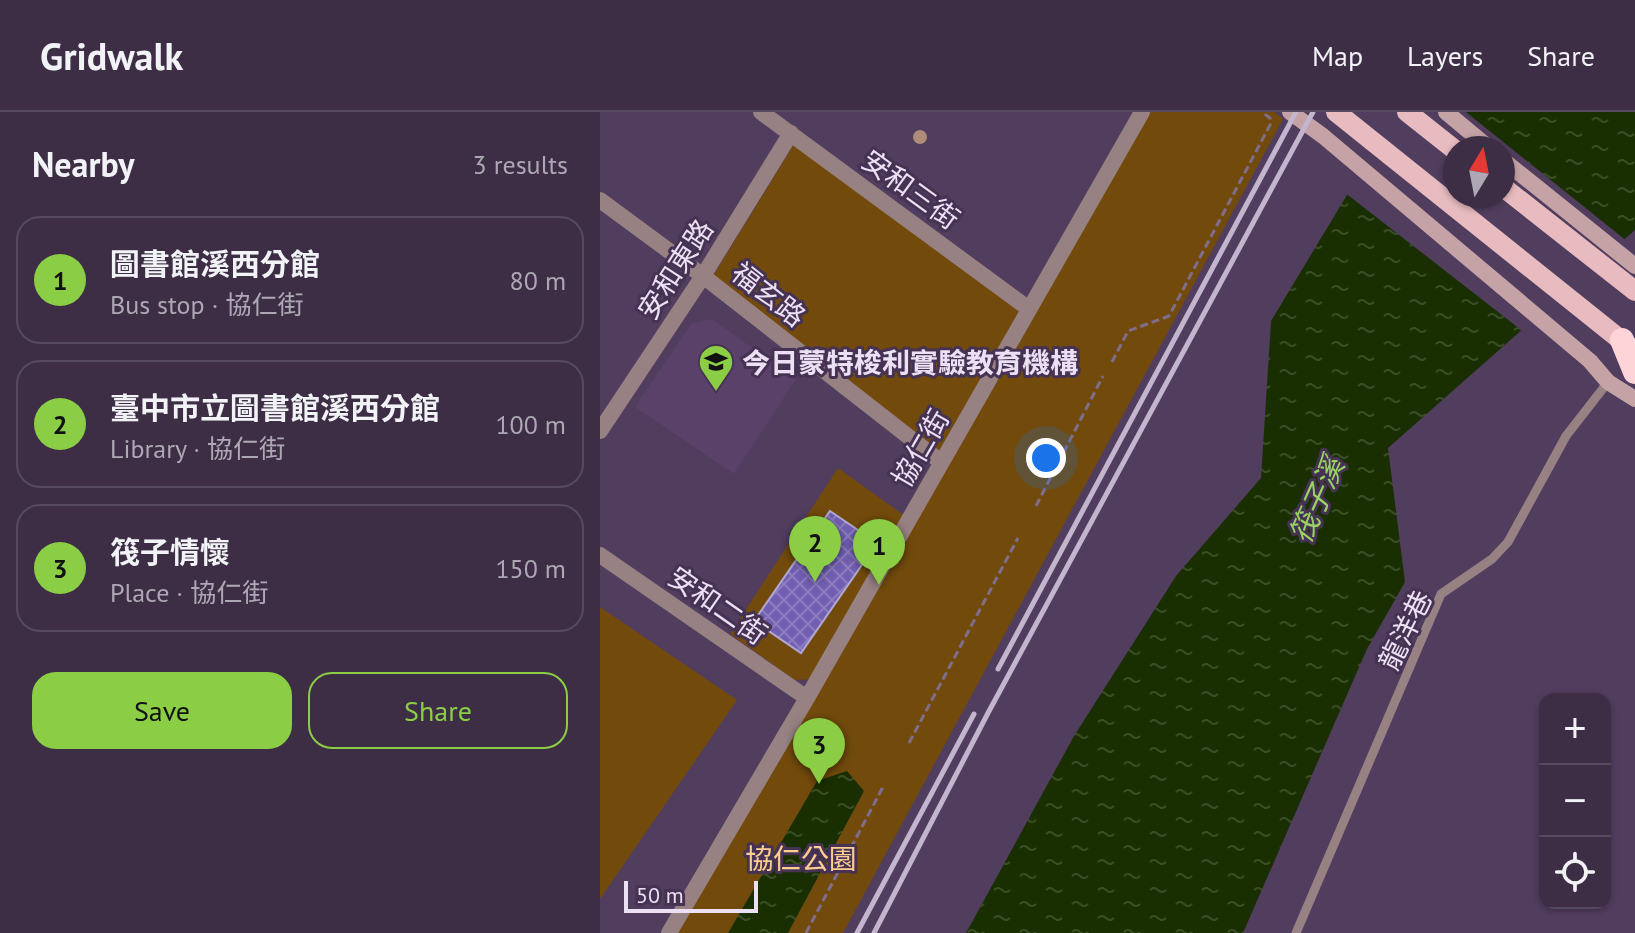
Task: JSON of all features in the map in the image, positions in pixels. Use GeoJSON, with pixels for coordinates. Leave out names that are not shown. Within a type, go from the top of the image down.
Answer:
{"type":"FeatureCollection","features":[{"type":"Feature","properties":{"kind":"highway"},"geometry":{"type":"LineString","coordinates":[[1629,346],[1635,372]]}},
{"type":"Feature","properties":{"kind":"main road"},"geometry":{"type":"LineString","coordinates":[[1336,112],[1629,346]]}},
{"type":"Feature","properties":{"kind":"main road"},"geometry":{"type":"LineString","coordinates":[[1407,112],[1443,140]]}},
{"type":"Feature","properties":{"kind":"main road"},"geometry":{"type":"LineString","coordinates":[[1515,196],[1635,291]]}},
{"type":"Feature","properties":{"kind":"street","name":"安和三街"},"geometry":{"type":"LineString","coordinates":[[761,112],[1029,309]]}},
{"type":"Feature","properties":{"kind":"street","name":"協仁街"},"geometry":{"type":"LineString","coordinates":[[669,933],[1142,112]]}},
{"type":"Feature","properties":{"kind":"street"},"geometry":{"type":"LineString","coordinates":[[1290,112],[1323,136],[1590,361],[1608,382],[1635,399]]}},
{"type":"Feature","properties":{"kind":"street"},"geometry":{"type":"LineString","coordinates":[[1446,112],[1475,136]]}},
{"type":"Feature","properties":{"kind":"street","name":"安和東路"},"geometry":{"type":"LineString","coordinates":[[600,431],[703,276],[791,133]]}},
{"type":"Feature","properties":{"kind":"street"},"geometry":{"type":"LineString","coordinates":[[1515,170],[1635,266]]}},
{"type":"Feature","properties":{"kind":"street","name":"福玄路"},"geometry":{"type":"LineString","coordinates":[[600,200],[703,276],[941,462]]}},
{"type":"Feature","properties":{"kind":"street","name":"安和二街"},"geometry":{"type":"LineString","coordinates":[[600,555],[807,698]]}},
{"type":"Feature","properties":{"kind":"lane","name":"龍洋巷"},"geometry":{"type":"LineString","coordinates":[[1296,933],[1441,594],[1492,559],[1508,542],[1566,436],[1608,382]]}},
{"type":"Feature","properties":{"kind":"path"},"geometry":{"type":"LineString","coordinates":[[1112,362],[1128,331],[1169,316],[1270,125],[1270,118],[1262,112]]}},
{"type":"Feature","properties":{"kind":"path"},"geometry":{"type":"LineString","coordinates":[[1036,506],[1103,376]]}},
{"type":"Feature","properties":{"kind":"path"},"geometry":{"type":"LineString","coordinates":[[909,743],[1018,538]]}},
{"type":"Feature","properties":{"kind":"path"},"geometry":{"type":"LineString","coordinates":[[806,933],[884,785]]}},
{"type":"Feature","properties":{"kind":"shaded area","name":"今日蒙特梭利實驗教育機構"},"geometry":{"type":"Polygon","coordinates":[[[712,319],[796,379],[734,474],[635,407],[691,324],[712,319]]]}},
{"type":"Feature","properties":{"kind":"green space","name":"協仁公園"},"geometry":{"type":"Polygon","coordinates":[[[1146,112],[1274,112],[1283,119],[843,933],[674,933],[1146,112]]]}},
{"type":"Feature","properties":{"kind":"green space"},"geometry":{"type":"Polygon","coordinates":[[[794,144],[1019,311],[940,451],[713,276],[794,144]]]}},
{"type":"Feature","properties":{"kind":"green space"},"geometry":{"type":"Polygon","coordinates":[[[838,468],[905,516],[811,679],[795,680],[730,634],[838,468]]]}},
{"type":"Feature","properties":{"kind":"green space"},"geometry":{"type":"Polygon","coordinates":[[[600,607],[737,700],[600,899],[600,607]]]}},
{"type":"Feature","properties":{"kind":"water","name":"筏子溪"},"geometry":{"type":"Polygon","coordinates":[[[1397,112],[1635,112],[1635,230],[1388,448],[1405,582],[1367,649],[1243,933],[966,933],[1074,736],[1176,576],[1261,478],[1271,321],[1397,112]]]}},
{"type":"Feature","properties":{"kind":"water"},"geometry":{"type":"Polygon","coordinates":[[[847,771],[864,791],[788,933],[728,933],[817,781],[847,771]]]}},
{"type":"Feature","properties":{"kind":"pier"},"geometry":{"type":"Polygon","coordinates":[[[1392,112],[1466,112],[1496,136],[1443,136],[1443,208],[1515,208],[1515,151],[1628,242],[1525,333],[1344,192],[1392,112]]]}},
{"type":"Feature","properties":{"kind":"building"},"geometry":{"type":"Polygon","coordinates":[[[830,511],[877,543],[801,653],[754,621],[830,511]]]}},
{"type":"Feature","properties":{"kind":"railway"},"geometry":{"type":"LineString","coordinates":[[998,669],[1296,112]]}},
{"type":"Feature","properties":{"kind":"railway"},"geometry":{"type":"LineString","coordinates":[[874,933],[988,713],[1313,112]]}},
{"type":"Feature","properties":{"kind":"railway"},"geometry":{"type":"LineString","coordinates":[[857,933],[974,714]]}},
{"type":"Feature","properties":{"kind":"place","name":"今日蒙特梭利實驗教育機構"},"geometry":{"type":"Point","coordinates":[716,393]}},
{"type":"Feature","properties":{"kind":"place","name":"臺中市立圖書館溪西分館"},"geometry":{"type":"Point","coordinates":[815,582]}},
{"type":"Feature","properties":{"kind":"place","name":"圖書館溪西分館"},"geometry":{"type":"Point","coordinates":[879,585]}},
{"type":"Feature","properties":{"kind":"place","name":"筏子情懷"},"geometry":{"type":"Point","coordinates":[819,784]}}]}
